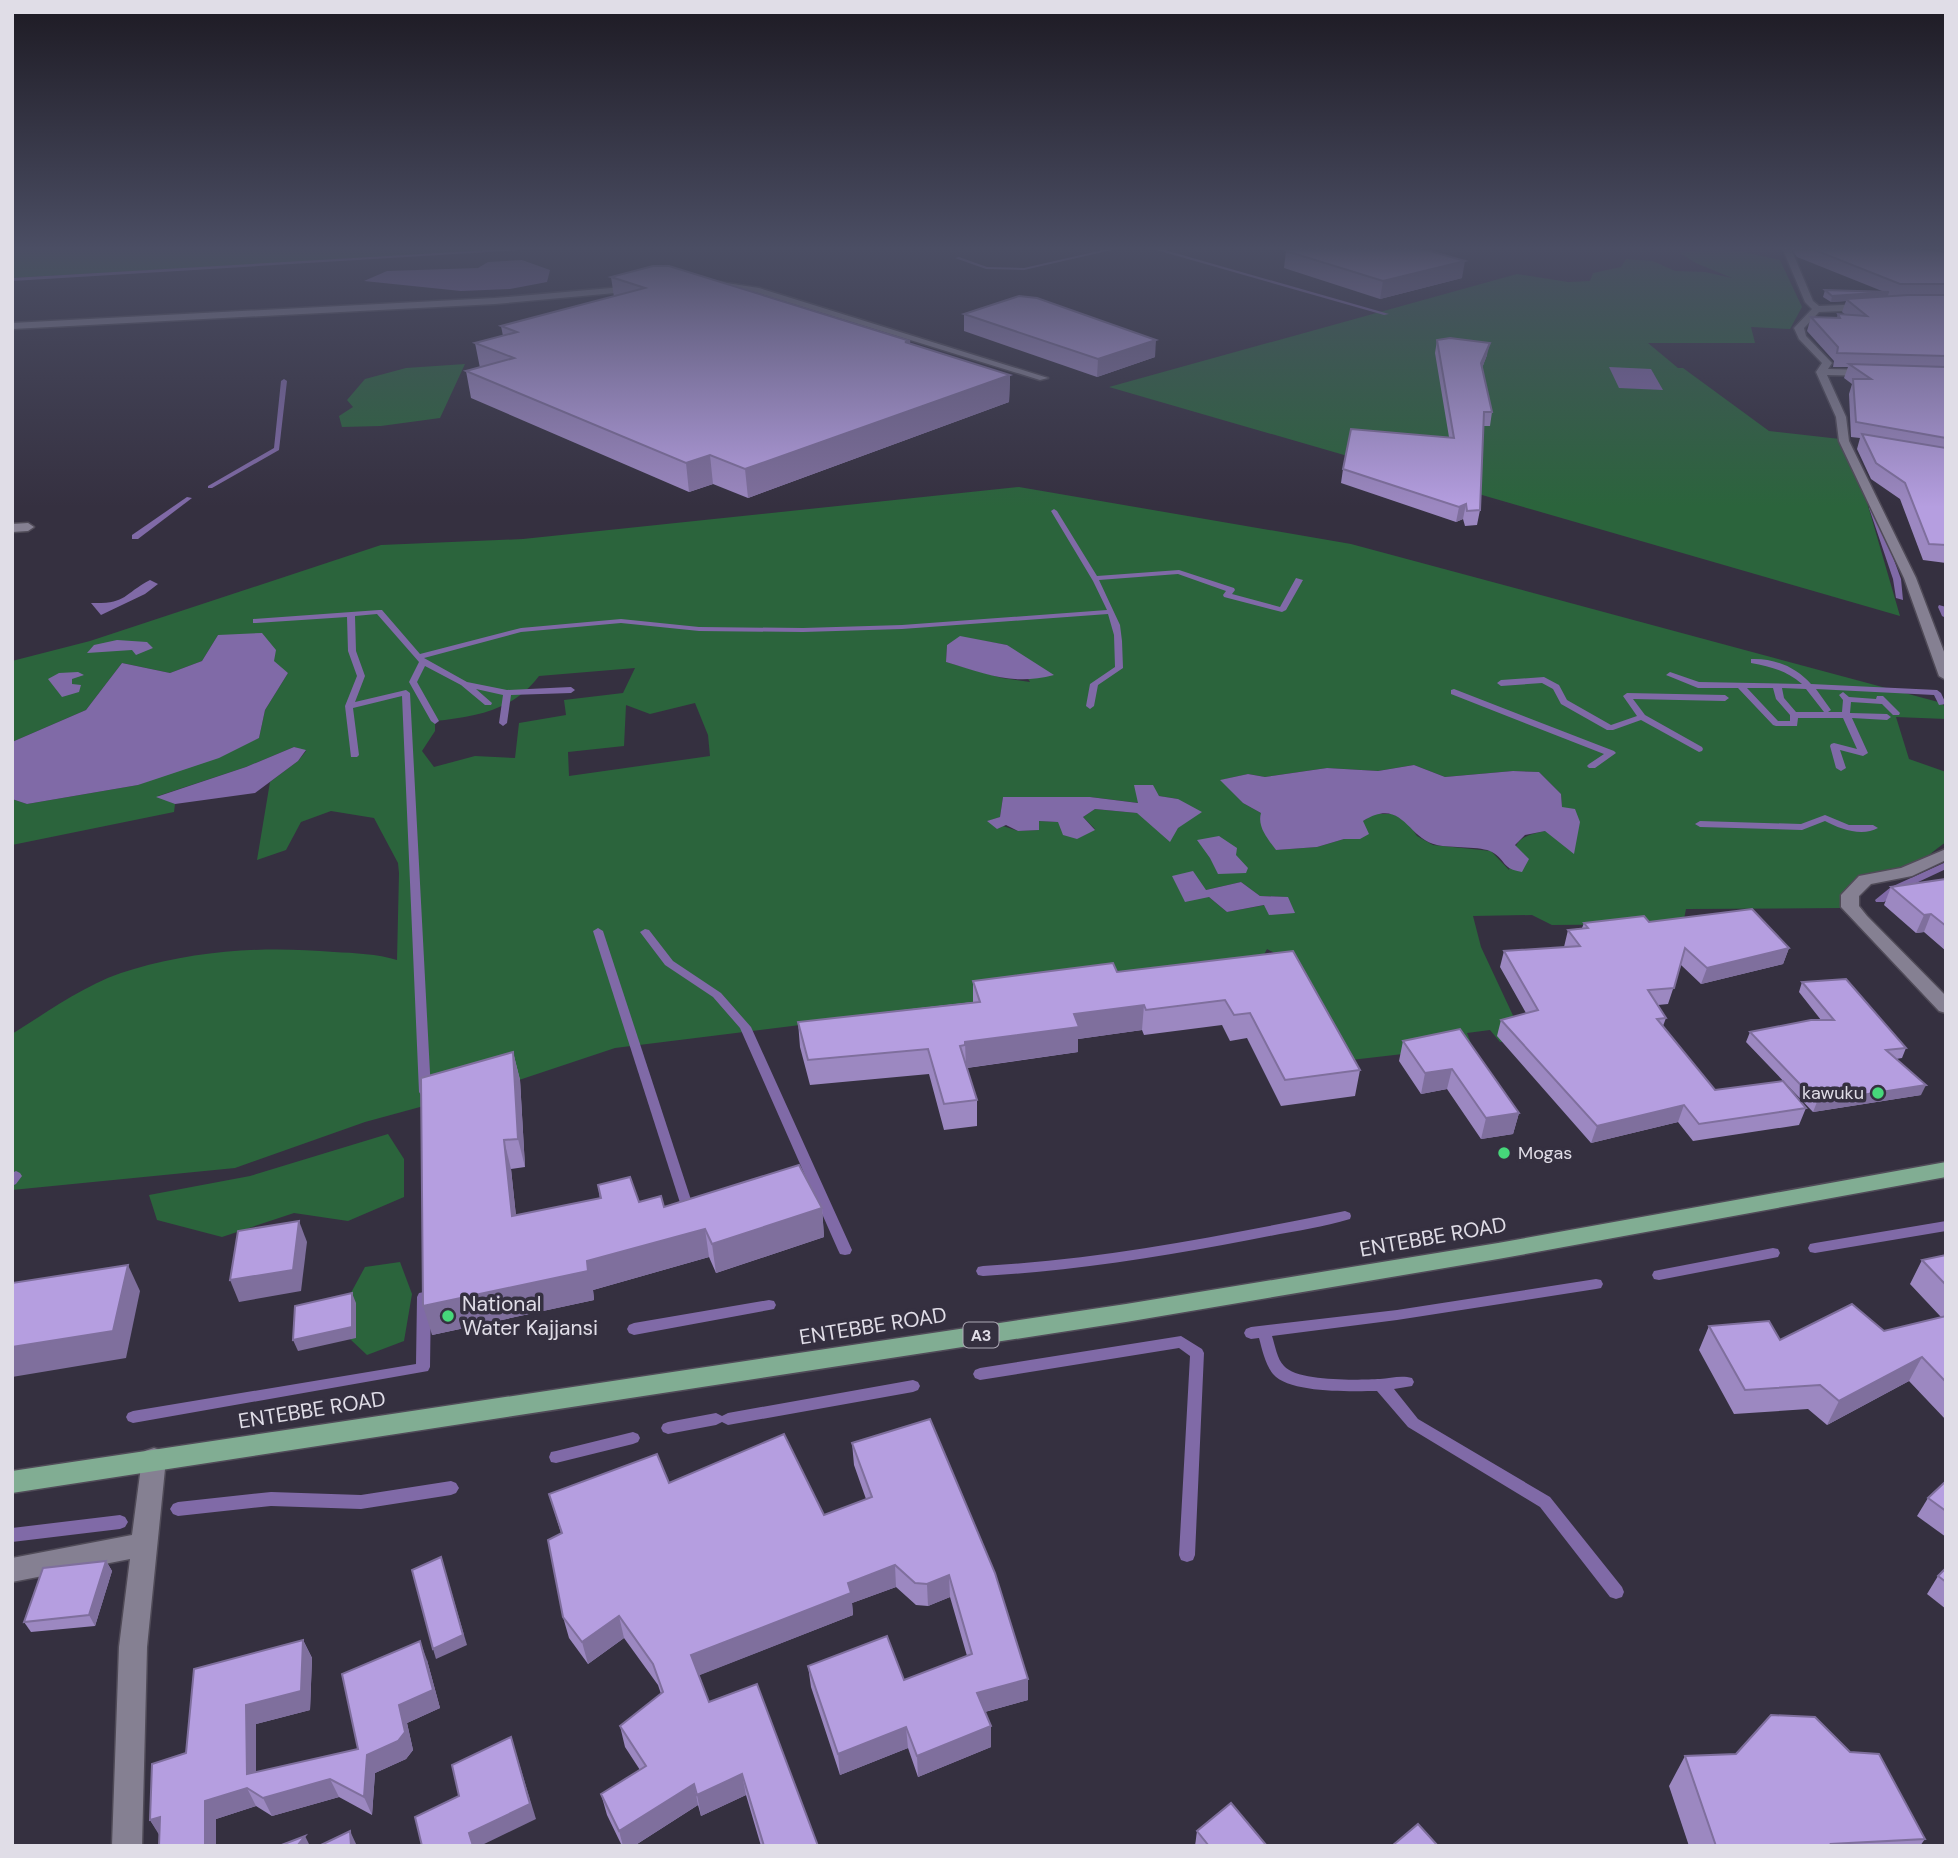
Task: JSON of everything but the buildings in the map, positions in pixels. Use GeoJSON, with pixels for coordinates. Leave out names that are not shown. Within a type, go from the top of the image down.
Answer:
{"type":"FeatureCollection","features":[{"type":"Feature","properties":{"kind":"main road","name":"ENTEBBE ROAD"},"geometry":{"type":"LineString","coordinates":[[12,1482],[1126,1313],[1497,1251],[1946,1169]]}},
{"type":"Feature","properties":{"kind":"street"},"geometry":{"type":"LineString","coordinates":[[899,334],[1043,378]]}},
{"type":"Feature","properties":{"kind":"street"},"geometry":{"type":"LineString","coordinates":[[1801,334],[1827,363],[1821,372]]}},
{"type":"Feature","properties":{"kind":"street"},"geometry":{"type":"LineString","coordinates":[[1821,372],[1882,374]]}},
{"type":"Feature","properties":{"kind":"street"},"geometry":{"type":"LineString","coordinates":[[1821,372],[1840,417],[1844,441],[1910,578],[1946,676]]}},
{"type":"Feature","properties":{"kind":"street"},"geometry":{"type":"LineString","coordinates":[[1844,441],[1856,443]]}},
{"type":"Feature","properties":{"kind":"street"},"geometry":{"type":"LineString","coordinates":[[12,528],[28,527]]}},
{"type":"Feature","properties":{"kind":"street"},"geometry":{"type":"LineString","coordinates":[[1946,853],[1906,872],[1865,880],[1850,895],[1850,907],[1946,1007]]}},
{"type":"Feature","properties":{"kind":"street"},"geometry":{"type":"LineString","coordinates":[[127,1846],[133,1647],[154,1459]]}},
{"type":"Feature","properties":{"kind":"street"},"geometry":{"type":"LineString","coordinates":[[12,1570],[143,1545]]}},
{"type":"Feature","properties":{"kind":"green space"},"geometry":{"type":"Polygon","coordinates":[[[1301,334],[1753,334],[1755,343],[1648,343],[1678,368],[1683,368],[1769,431],[1849,440],[1900,616],[1109,387],[1301,334]]]}},
{"type":"Feature","properties":{"kind":"green space"},"geometry":{"type":"Polygon","coordinates":[[[465,364],[440,418],[381,426],[342,427],[339,416],[353,407],[347,400],[365,379],[406,368],[465,364]]]}},
{"type":"Feature","properties":{"kind":"green space"},"geometry":{"type":"Polygon","coordinates":[[[1019,487],[1351,544],[1942,703],[1946,709],[1946,719],[1896,717],[1909,759],[1946,772],[1946,842],[1908,868],[1858,879],[1842,894],[1844,908],[1686,909],[1684,919],[1664,924],[1552,925],[1532,915],[1473,916],[1481,947],[1524,1039],[1500,1042],[1490,1030],[1467,1033],[1472,1046],[1351,1060],[1293,963],[1267,949],[1260,962],[1235,971],[615,1048],[519,1080],[365,1122],[235,1168],[12,1190],[12,1034],[101,981],[134,969],[183,957],[284,949],[366,954],[397,960],[399,873],[398,863],[374,818],[331,811],[301,822],[286,850],[257,860],[270,782],[298,761],[306,751],[294,747],[246,767],[158,796],[175,804],[174,812],[12,845],[12,799],[27,804],[138,785],[259,738],[265,710],[288,673],[218,635],[202,661],[170,673],[122,663],[86,710],[12,742],[12,661],[90,641],[381,545],[523,539],[1019,487]],[[960,637],[947,645],[946,662],[1002,678],[1030,682],[1007,645],[960,637]],[[635,668],[539,676],[529,688],[493,710],[435,721],[435,731],[422,751],[434,767],[475,756],[515,758],[519,723],[566,715],[564,700],[623,693],[635,668]],[[695,703],[650,714],[626,705],[624,746],[568,752],[569,776],[710,756],[708,735],[695,703]],[[1414,765],[1378,771],[1327,768],[1265,777],[1248,774],[1221,780],[1243,803],[1261,813],[1276,850],[1317,847],[1344,839],[1360,839],[1363,821],[1374,814],[1392,814],[1407,821],[1417,836],[1433,845],[1491,851],[1509,870],[1518,842],[1545,831],[1562,807],[1561,794],[1539,772],[1513,771],[1445,777],[1414,765]],[[1135,785],[1139,803],[1090,797],[1003,797],[1000,817],[988,821],[1018,831],[1039,830],[1039,821],[1095,829],[1083,817],[1095,809],[1137,813],[1178,799],[1159,796],[1135,785]],[[1241,882],[1206,890],[1209,897],[1227,912],[1265,905],[1287,897],[1260,896],[1241,882]]]}},
{"type":"Feature","properties":{"kind":"green space"},"geometry":{"type":"Polygon","coordinates":[[[388,1134],[404,1159],[404,1197],[348,1221],[294,1213],[222,1237],[157,1220],[149,1195],[250,1176],[388,1134]]]}},
{"type":"Feature","properties":{"kind":"green space"},"geometry":{"type":"Polygon","coordinates":[[[400,1262],[412,1294],[404,1341],[367,1355],[334,1324],[365,1267],[400,1262]]]}},
{"type":"Feature","properties":{"kind":"shaded area"},"geometry":{"type":"Polygon","coordinates":[[[1609,367],[1651,369],[1663,390],[1619,388],[1609,367]]]}},
{"type":"Feature","properties":{"kind":"shaded area"},"geometry":{"type":"Polygon","coordinates":[[[150,580],[158,584],[145,594],[101,615],[91,603],[124,598],[150,580]]]}},
{"type":"Feature","properties":{"kind":"shaded area"},"geometry":{"type":"Polygon","coordinates":[[[262,633],[276,650],[274,661],[288,673],[265,710],[259,738],[219,758],[138,785],[27,804],[12,799],[12,742],[86,710],[122,663],[170,673],[202,661],[218,635],[262,633]]]}},
{"type":"Feature","properties":{"kind":"shaded area"},"geometry":{"type":"Polygon","coordinates":[[[960,636],[1007,645],[1054,675],[1012,679],[946,662],[947,645],[960,636]]]}},
{"type":"Feature","properties":{"kind":"shaded area"},"geometry":{"type":"Polygon","coordinates":[[[117,640],[147,642],[153,648],[136,655],[132,650],[87,653],[94,645],[117,640]]]}},
{"type":"Feature","properties":{"kind":"shaded area"},"geometry":{"type":"Polygon","coordinates":[[[78,672],[84,675],[72,679],[72,684],[81,685],[79,692],[62,697],[48,679],[59,673],[78,672]]]}},
{"type":"Feature","properties":{"kind":"shaded area"},"geometry":{"type":"Polygon","coordinates":[[[294,747],[306,750],[298,761],[255,793],[175,804],[156,797],[246,767],[294,747]]]}},
{"type":"Feature","properties":{"kind":"shaded area"},"geometry":{"type":"Polygon","coordinates":[[[1414,765],[1445,777],[1513,771],[1539,772],[1561,794],[1562,807],[1575,809],[1580,822],[1574,854],[1545,831],[1525,835],[1515,845],[1529,859],[1522,872],[1516,871],[1487,850],[1443,846],[1427,841],[1404,821],[1387,813],[1363,821],[1369,834],[1360,839],[1344,839],[1317,847],[1276,850],[1262,828],[1261,813],[1243,803],[1220,780],[1248,774],[1265,777],[1327,768],[1378,771],[1414,765]]]}},
{"type":"Feature","properties":{"kind":"shaded area"},"geometry":{"type":"Polygon","coordinates":[[[1134,785],[1153,785],[1159,796],[1178,799],[1202,812],[1178,828],[1170,842],[1137,813],[1095,809],[1083,817],[1095,830],[1077,839],[1063,835],[1058,822],[1039,821],[1039,830],[1018,831],[1006,825],[997,829],[987,821],[1000,817],[1003,797],[1090,797],[1138,803],[1134,785]]]}},
{"type":"Feature","properties":{"kind":"shaded area"},"geometry":{"type":"Polygon","coordinates":[[[1219,836],[1237,848],[1236,855],[1248,868],[1246,873],[1218,874],[1197,840],[1219,836]]]}},
{"type":"Feature","properties":{"kind":"shaded area"},"geometry":{"type":"Polygon","coordinates":[[[1193,871],[1206,890],[1241,882],[1260,896],[1288,897],[1295,913],[1269,915],[1264,905],[1227,912],[1209,897],[1185,902],[1172,876],[1193,871]]]}},
{"type":"Feature","properties":{"kind":"waterway"},"geometry":{"type":"LineString","coordinates":[[210,487],[277,449],[284,381]]}},
{"type":"Feature","properties":{"kind":"waterway"},"geometry":{"type":"LineString","coordinates":[[135,537],[189,498]]}},
{"type":"Feature","properties":{"kind":"waterway"},"geometry":{"type":"LineString","coordinates":[[1872,508],[1897,579],[1900,598]]}},
{"type":"Feature","properties":{"kind":"waterway"},"geometry":{"type":"LineString","coordinates":[[1054,511],[1094,578]]}},
{"type":"Feature","properties":{"kind":"waterway"},"geometry":{"type":"LineString","coordinates":[[1094,578],[1179,572],[1231,590],[1227,595],[1282,610],[1299,580]]}},
{"type":"Feature","properties":{"kind":"waterway"},"geometry":{"type":"LineString","coordinates":[[1090,706],[1094,684],[1119,668],[1117,630],[1111,610],[1094,578]]}},
{"type":"Feature","properties":{"kind":"waterway"},"geometry":{"type":"LineString","coordinates":[[1942,607],[1946,616]]}},
{"type":"Feature","properties":{"kind":"waterway"},"geometry":{"type":"LineString","coordinates":[[256,621],[379,612],[418,657]]}},
{"type":"Feature","properties":{"kind":"waterway"},"geometry":{"type":"LineString","coordinates":[[418,657],[521,630],[621,621],[699,629],[803,630],[902,627],[1110,612]]}},
{"type":"Feature","properties":{"kind":"waterway"},"geometry":{"type":"LineString","coordinates":[[349,706],[361,676],[352,651],[351,616]]}},
{"type":"Feature","properties":{"kind":"waterway"},"geometry":{"type":"LineString","coordinates":[[418,657],[423,662]]}},
{"type":"Feature","properties":{"kind":"waterway"},"geometry":{"type":"LineString","coordinates":[[1754,661],[1789,670],[1809,687]]}},
{"type":"Feature","properties":{"kind":"waterway"},"geometry":{"type":"LineString","coordinates":[[423,662],[464,683],[488,703]]}},
{"type":"Feature","properties":{"kind":"waterway"},"geometry":{"type":"LineString","coordinates":[[423,662],[413,682],[435,721]]}},
{"type":"Feature","properties":{"kind":"waterway"},"geometry":{"type":"LineString","coordinates":[[1670,675],[1698,685],[1740,685]]}},
{"type":"Feature","properties":{"kind":"waterway"},"geometry":{"type":"LineString","coordinates":[[1501,683],[1544,680],[1556,687],[1564,702],[1610,728],[1642,717]]}},
{"type":"Feature","properties":{"kind":"waterway"},"geometry":{"type":"LineString","coordinates":[[467,684],[507,693]]}},
{"type":"Feature","properties":{"kind":"waterway"},"geometry":{"type":"LineString","coordinates":[[1740,685],[1777,685]]}},
{"type":"Feature","properties":{"kind":"waterway"},"geometry":{"type":"LineString","coordinates":[[1740,685],[1776,723],[1794,724],[1794,715]]}},
{"type":"Feature","properties":{"kind":"waterway"},"geometry":{"type":"LineString","coordinates":[[1777,685],[1809,687]]}},
{"type":"Feature","properties":{"kind":"waterway"},"geometry":{"type":"LineString","coordinates":[[1777,685],[1780,699],[1794,715]]}},
{"type":"Feature","properties":{"kind":"waterway"},"geometry":{"type":"LineString","coordinates":[[1809,687],[1937,693],[1942,703]]}},
{"type":"Feature","properties":{"kind":"waterway"},"geometry":{"type":"LineString","coordinates":[[1809,687],[1827,710]]}},
{"type":"Feature","properties":{"kind":"waterway"},"geometry":{"type":"LineString","coordinates":[[507,693],[571,690]]}},
{"type":"Feature","properties":{"kind":"waterway"},"geometry":{"type":"LineString","coordinates":[[1454,692],[1611,753],[1592,766]]}},
{"type":"Feature","properties":{"kind":"waterway"},"geometry":{"type":"LineString","coordinates":[[349,706],[406,693],[425,1092]]}},
{"type":"Feature","properties":{"kind":"waterway"},"geometry":{"type":"LineString","coordinates":[[503,723],[507,693]]}},
{"type":"Feature","properties":{"kind":"waterway"},"geometry":{"type":"LineString","coordinates":[[1843,695],[1847,699]]}},
{"type":"Feature","properties":{"kind":"waterway"},"geometry":{"type":"LineString","coordinates":[[1642,717],[1627,696],[1725,698]]}},
{"type":"Feature","properties":{"kind":"waterway"},"geometry":{"type":"LineString","coordinates":[[1880,698],[1896,713]]}},
{"type":"Feature","properties":{"kind":"waterway"},"geometry":{"type":"LineString","coordinates":[[1846,715],[1847,699]]}},
{"type":"Feature","properties":{"kind":"waterway"},"geometry":{"type":"LineString","coordinates":[[1847,699],[1884,702]]}},
{"type":"Feature","properties":{"kind":"waterway"},"geometry":{"type":"LineString","coordinates":[[349,706],[354,755]]}},
{"type":"Feature","properties":{"kind":"waterway"},"geometry":{"type":"LineString","coordinates":[[1794,715],[1846,715]]}},
{"type":"Feature","properties":{"kind":"waterway"},"geometry":{"type":"LineString","coordinates":[[1841,768],[1834,746],[1863,753],[1846,715]]}},
{"type":"Feature","properties":{"kind":"waterway"},"geometry":{"type":"LineString","coordinates":[[1846,715],[1887,717]]}},
{"type":"Feature","properties":{"kind":"waterway"},"geometry":{"type":"LineString","coordinates":[[1642,717],[1699,749]]}},
{"type":"Feature","properties":{"kind":"waterway"},"geometry":{"type":"LineString","coordinates":[[1700,824],[1802,827],[1825,818],[1847,828],[1873,828]]}},
{"type":"Feature","properties":{"kind":"waterway"},"geometry":{"type":"LineString","coordinates":[[1880,900],[1895,889],[1946,865]]}},
{"type":"Feature","properties":{"kind":"waterway"},"geometry":{"type":"LineString","coordinates":[[598,931],[689,1212]]}},
{"type":"Feature","properties":{"kind":"waterway"},"geometry":{"type":"LineString","coordinates":[[645,932],[669,963],[717,995],[745,1027],[845,1250]]}},
{"type":"Feature","properties":{"kind":"waterway"},"geometry":{"type":"LineString","coordinates":[[12,1181],[16,1176]]}},
{"type":"Feature","properties":{"kind":"waterway"},"geometry":{"type":"LineString","coordinates":[[983,1271],[1120,1258],[1345,1216]]}},
{"type":"Feature","properties":{"kind":"waterway"},"geometry":{"type":"LineString","coordinates":[[1815,1248],[1946,1226]]}},
{"type":"Feature","properties":{"kind":"waterway"},"geometry":{"type":"LineString","coordinates":[[1659,1275],[1773,1253]]}},
{"type":"Feature","properties":{"kind":"waterway"},"geometry":{"type":"LineString","coordinates":[[1251,1333],[1397,1315],[1596,1284]]}},
{"type":"Feature","properties":{"kind":"waterway"},"geometry":{"type":"LineString","coordinates":[[423,1367],[424,1297]]}},
{"type":"Feature","properties":{"kind":"waterway"},"geometry":{"type":"LineString","coordinates":[[634,1329],[769,1305]]}},
{"type":"Feature","properties":{"kind":"waterway"},"geometry":{"type":"LineString","coordinates":[[1264,1332],[1275,1364],[1280,1372],[1289,1377],[1341,1385],[1407,1382]]}},
{"type":"Feature","properties":{"kind":"waterway"},"geometry":{"type":"LineString","coordinates":[[980,1374],[1181,1342],[1197,1353],[1187,1555]]}},
{"type":"Feature","properties":{"kind":"waterway"},"geometry":{"type":"LineString","coordinates":[[133,1417],[414,1369]]}},
{"type":"Feature","properties":{"kind":"waterway"},"geometry":{"type":"LineString","coordinates":[[728,1419],[913,1386]]}},
{"type":"Feature","properties":{"kind":"waterway"},"geometry":{"type":"LineString","coordinates":[[1382,1386],[1413,1423],[1545,1502],[1616,1592]]}},
{"type":"Feature","properties":{"kind":"waterway"},"geometry":{"type":"LineString","coordinates":[[668,1428],[716,1419]]}},
{"type":"Feature","properties":{"kind":"waterway"},"geometry":{"type":"LineString","coordinates":[[556,1457],[633,1438]]}},
{"type":"Feature","properties":{"kind":"waterway"},"geometry":{"type":"LineString","coordinates":[[178,1509],[271,1499],[361,1502],[451,1488]]}},
{"type":"Feature","properties":{"kind":"waterway"},"geometry":{"type":"LineString","coordinates":[[12,1535],[120,1522]]}},
{"type":"Feature","properties":{"kind":"place","name":"kawuku"},"geometry":{"type":"Point","coordinates":[1878,1093]}},
{"type":"Feature","properties":{"kind":"place","name":"Mogas"},"geometry":{"type":"Point","coordinates":[1504,1153]}},
{"type":"Feature","properties":{"kind":"place","name":"National Water Kajjansi"},"geometry":{"type":"Point","coordinates":[448,1316]}}]}
